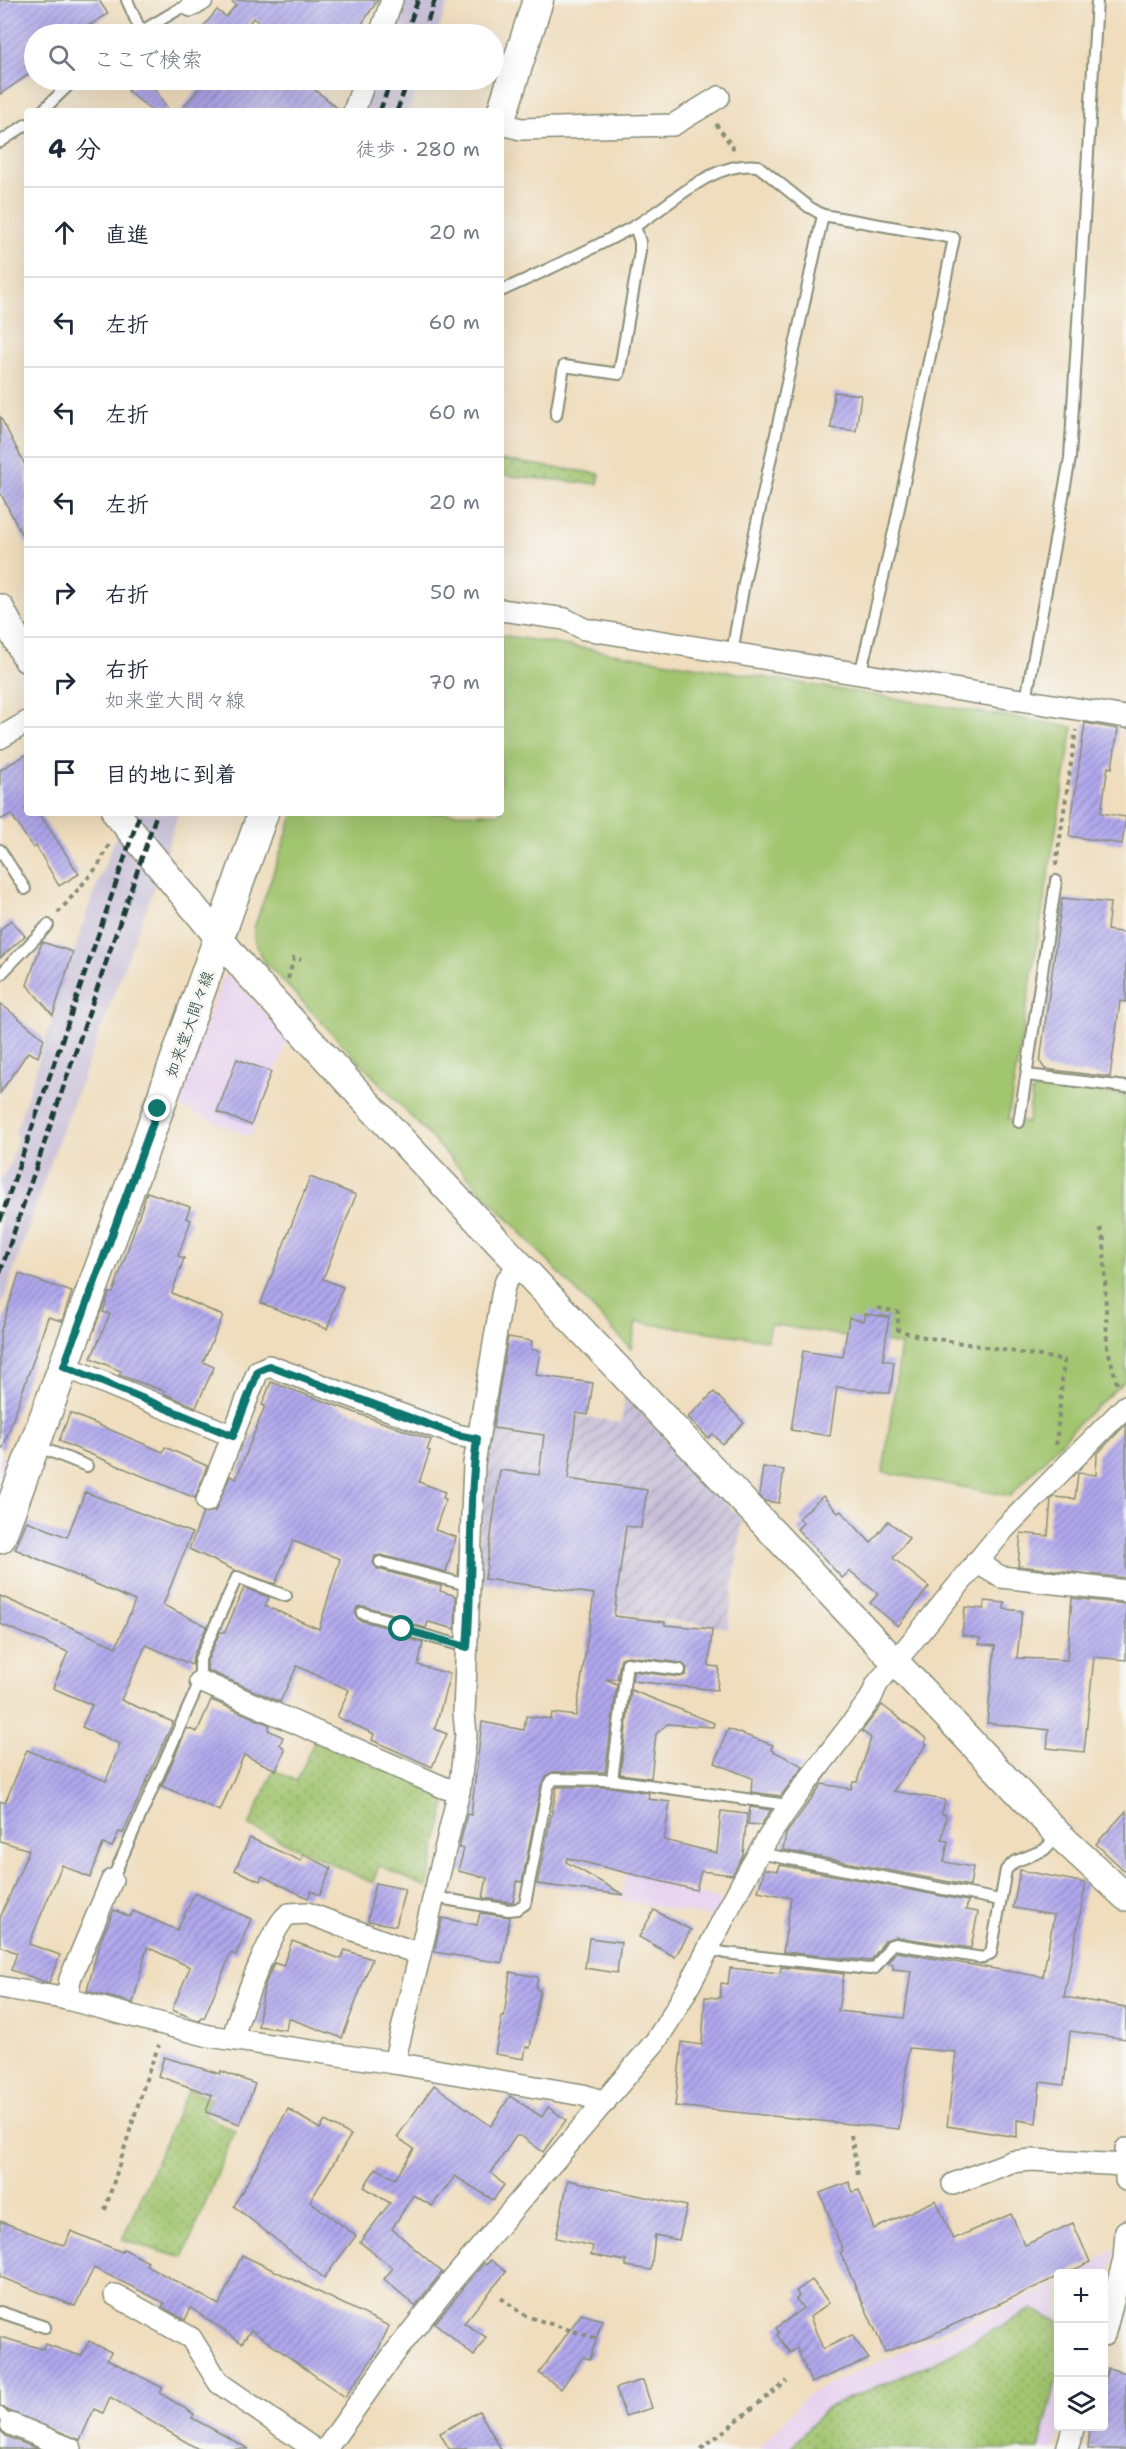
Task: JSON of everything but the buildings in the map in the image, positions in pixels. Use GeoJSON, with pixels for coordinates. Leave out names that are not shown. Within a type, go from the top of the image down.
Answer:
{"type":"FeatureCollection","features":[{"type":"Feature","properties":{"kind":"main road"},"geometry":{"type":"LineString","coordinates":[[504,108],[538,0]]}},
{"type":"Feature","properties":{"kind":"main road","name":"如来堂大間々線"},"geometry":{"type":"LineString","coordinates":[[0,1538],[220,937],[262,816]]}},
{"type":"Feature","properties":{"kind":"street"},"geometry":{"type":"LineString","coordinates":[[384,24],[392,0]]}},
{"type":"Feature","properties":{"kind":"street"},"geometry":{"type":"LineString","coordinates":[[355,108],[361,90]]}},
{"type":"Feature","properties":{"kind":"street"},"geometry":{"type":"LineString","coordinates":[[504,125],[521,129],[673,125],[719,96]]}},
{"type":"Feature","properties":{"kind":"street"},"geometry":{"type":"LineString","coordinates":[[0,608],[24,648]]}},
{"type":"Feature","properties":{"kind":"street"},"geometry":{"type":"LineString","coordinates":[[504,610],[565,619],[584,629],[860,676],[1126,717]]}},
{"type":"Feature","properties":{"kind":"street"},"geometry":{"type":"LineString","coordinates":[[0,738],[24,724]]}},
{"type":"Feature","properties":{"kind":"street"},"geometry":{"type":"LineString","coordinates":[[119,816],[255,980],[520,1265],[1059,1835],[1126,1897]]}},
{"type":"Feature","properties":{"kind":"street"},"geometry":{"type":"LineString","coordinates":[[394,2063],[459,1791],[466,1735],[464,1713],[471,1586],[472,1489],[477,1439],[503,1290],[520,1265]]}},
{"type":"Feature","properties":{"kind":"street"},"geometry":{"type":"LineString","coordinates":[[64,1366],[233,1436]]}},
{"type":"Feature","properties":{"kind":"street"},"geometry":{"type":"LineString","coordinates":[[207,1501],[258,1371],[269,1366],[457,1435],[477,1439]]}},
{"type":"Feature","properties":{"kind":"street"},"geometry":{"type":"LineString","coordinates":[[326,2449],[416,2325],[480,2246],[656,2042],[709,1949],[759,1853],[788,1805],[828,1757],[896,1662],[1005,1528],[1123,1399]]}},
{"type":"Feature","properties":{"kind":"street"},"geometry":{"type":"LineString","coordinates":[[976,1562],[1001,1577],[1126,1591]]}},
{"type":"Feature","properties":{"kind":"street"},"geometry":{"type":"LineString","coordinates":[[200,1681],[445,1788],[459,1791]]}},
{"type":"Feature","properties":{"kind":"street"},"geometry":{"type":"LineString","coordinates":[[67,1999],[70,1979],[112,1880]]}},
{"type":"Feature","properties":{"kind":"street"},"geometry":{"type":"LineString","coordinates":[[233,2039],[237,2019],[277,1926],[288,1914],[308,1913],[419,1954]]}},
{"type":"Feature","properties":{"kind":"street"},"geometry":{"type":"LineString","coordinates":[[0,1987],[67,1999],[167,2025],[233,2039],[583,2095],[605,2102]]}},
{"type":"Feature","properties":{"kind":"street"},"geometry":{"type":"LineString","coordinates":[[953,2184],[1011,2162],[1031,2160],[1126,2165]]}},
{"type":"Feature","properties":{"kind":"street"},"geometry":{"type":"LineString","coordinates":[[1107,2323],[1124,2260],[1126,2231]]}},
{"type":"Feature","properties":{"kind":"street"},"geometry":{"type":"LineString","coordinates":[[115,2295],[191,2338],[219,2383],[314,2449]]}},
{"type":"Feature","properties":{"kind":"street"},"geometry":{"type":"LineString","coordinates":[[6,2418],[70,2449]]}},
{"type":"Feature","properties":{"kind":"street"},"geometry":{"type":"LineString","coordinates":[[1066,2449],[1073,2431]]}},
{"type":"Feature","properties":{"kind":"lane"},"geometry":{"type":"LineString","coordinates":[[127,0],[136,24]]}},
{"type":"Feature","properties":{"kind":"lane"},"geometry":{"type":"LineString","coordinates":[[1026,700],[1070,458],[1097,0]]}},
{"type":"Feature","properties":{"kind":"lane"},"geometry":{"type":"LineString","coordinates":[[154,24],[179,9],[197,3]]}},
{"type":"Feature","properties":{"kind":"lane"},"geometry":{"type":"LineString","coordinates":[[45,108],[64,90]]}},
{"type":"Feature","properties":{"kind":"lane"},"geometry":{"type":"LineString","coordinates":[[0,142],[24,126]]}},
{"type":"Feature","properties":{"kind":"lane"},"geometry":{"type":"LineString","coordinates":[[504,290],[635,226],[704,180],[735,166],[747,164],[758,166],[809,207],[823,214],[954,238],[895,527],[860,676]]}},
{"type":"Feature","properties":{"kind":"lane"},"geometry":{"type":"LineString","coordinates":[[732,653],[746,572],[823,214]]}},
{"type":"Feature","properties":{"kind":"lane"},"geometry":{"type":"LineString","coordinates":[[556,415],[564,366],[619,374],[640,242],[635,226]]}},
{"type":"Feature","properties":{"kind":"lane"},"geometry":{"type":"LineString","coordinates":[[0,850],[25,889]]}},
{"type":"Feature","properties":{"kind":"lane"},"geometry":{"type":"LineString","coordinates":[[1019,1122],[1056,881]]}},
{"type":"Feature","properties":{"kind":"lane"},"geometry":{"type":"LineString","coordinates":[[0,975],[48,925]]}},
{"type":"Feature","properties":{"kind":"lane"},"geometry":{"type":"LineString","coordinates":[[1027,1076],[1126,1087]]}},
{"type":"Feature","properties":{"kind":"lane"},"geometry":{"type":"LineString","coordinates":[[34,1445],[87,1467]]}},
{"type":"Feature","properties":{"kind":"lane"},"geometry":{"type":"LineString","coordinates":[[380,1562],[471,1586]]}},
{"type":"Feature","properties":{"kind":"lane"},"geometry":{"type":"LineString","coordinates":[[112,1880],[200,1681],[200,1659],[237,1577],[286,1596]]}},
{"type":"Feature","properties":{"kind":"lane"},"geometry":{"type":"LineString","coordinates":[[362,1613],[398,1623],[402,1629],[467,1647]]}},
{"type":"Feature","properties":{"kind":"lane"},"geometry":{"type":"LineString","coordinates":[[612,1780],[627,1663],[680,1670]]}},
{"type":"Feature","properties":{"kind":"lane"},"geometry":{"type":"LineString","coordinates":[[433,1897],[517,1909],[525,1904],[550,1782],[561,1777],[612,1780],[788,1805]]}},
{"type":"Feature","properties":{"kind":"lane"},"geometry":{"type":"LineString","coordinates":[[709,1949],[725,1953],[869,1970],[875,1968],[891,1945],[895,1944],[983,1958],[991,1953],[1000,1900],[1009,1866],[1044,1850],[1059,1835]]}},
{"type":"Feature","properties":{"kind":"lane"},"geometry":{"type":"LineString","coordinates":[[759,1853],[1000,1900]]}},
{"type":"Feature","properties":{"kind":"lane"},"geometry":{"type":"LineString","coordinates":[[0,2312],[45,2327]]}},
{"type":"Feature","properties":{"kind":"path"},"geometry":{"type":"LineString","coordinates":[[710,117],[732,147]]}},
{"type":"Feature","properties":{"kind":"path"},"geometry":{"type":"LineString","coordinates":[[1056,881],[1055,870],[1077,725],[1075,722]]}},
{"type":"Feature","properties":{"kind":"path"},"geometry":{"type":"LineString","coordinates":[[48,925],[98,866],[118,816]]}},
{"type":"Feature","properties":{"kind":"path"},"geometry":{"type":"LineString","coordinates":[[285,983],[291,975],[294,958],[301,960]]}},
{"type":"Feature","properties":{"kind":"path"},"geometry":{"type":"LineString","coordinates":[[1100,1228],[1104,1240],[1107,1346],[1123,1399]]}},
{"type":"Feature","properties":{"kind":"path"},"geometry":{"type":"LineString","coordinates":[[878,1308],[898,1312],[898,1330],[919,1336],[1064,1360],[1065,1368],[1055,1442],[1057,1452]]}},
{"type":"Feature","properties":{"kind":"path"},"geometry":{"type":"LineString","coordinates":[[105,2210],[148,2073],[167,2025]]}},
{"type":"Feature","properties":{"kind":"path"},"geometry":{"type":"LineString","coordinates":[[851,2135],[858,2175]]}},
{"type":"Feature","properties":{"kind":"path"},"geometry":{"type":"LineString","coordinates":[[501,2298],[526,2316],[598,2339]]}},
{"type":"Feature","properties":{"kind":"path"},"geometry":{"type":"LineString","coordinates":[[701,2449],[787,2381]]}},
{"type":"Feature","properties":{"kind":"shaded area"},"geometry":{"type":"Polygon","coordinates":[[[402,0],[449,0],[441,24],[394,24],[402,0]]]}},
{"type":"Feature","properties":{"kind":"shaded area"},"geometry":{"type":"Polygon","coordinates":[[[371,90],[416,90],[410,108],[365,108],[371,90]]]}},
{"type":"Feature","properties":{"kind":"shaded area"},"geometry":{"type":"Polygon","coordinates":[[[134,816],[177,816],[165,856],[134,816]]]}},
{"type":"Feature","properties":{"kind":"shaded area"},"geometry":{"type":"Polygon","coordinates":[[[117,833],[156,882],[54,1153],[0,1310],[0,1181],[11,1162],[17,1140],[15,1134],[89,906],[117,833]]]}},
{"type":"Feature","properties":{"kind":"shaded area"},"geometry":{"type":"Polygon","coordinates":[[[231,976],[288,1039],[250,1137],[176,1105],[223,977],[231,976]]]}},
{"type":"Feature","properties":{"kind":"shaded area"},"geometry":{"type":"Polygon","coordinates":[[[625,1396],[742,1520],[728,1628],[615,1612],[617,1601],[480,1583],[479,1512],[492,1401],[621,1423],[625,1396]]]}},
{"type":"Feature","properties":{"kind":"shaded area"},"geometry":{"type":"Polygon","coordinates":[[[0,1455],[14,1459],[0,1494],[0,1455]]]}},
{"type":"Feature","properties":{"kind":"shaded area"},"geometry":{"type":"Polygon","coordinates":[[[628,1863],[674,1868],[671,1886],[723,1900],[715,1918],[621,1900],[628,1863]]]}},
{"type":"Feature","properties":{"kind":"shaded area"},"geometry":{"type":"Polygon","coordinates":[[[1115,2248],[1108,2280],[1108,2269],[1087,2269],[1115,2248]]]}},
{"type":"Feature","properties":{"kind":"shaded area"},"geometry":{"type":"Polygon","coordinates":[[[1054,2286],[1054,2431],[1060,2431],[1055,2449],[759,2449],[809,2393],[1054,2286]]]}},
{"type":"Feature","properties":{"kind":"green space"},"geometry":{"type":"Polygon","coordinates":[[[504,460],[600,474],[598,484],[504,475],[504,460]]]}},
{"type":"Feature","properties":{"kind":"green space"},"geometry":{"type":"Polygon","coordinates":[[[504,635],[1073,727],[1008,1119],[1028,1123],[1032,1092],[1045,1085],[1126,1095],[1126,1380],[1083,1419],[1010,1496],[883,1472],[901,1345],[770,1324],[767,1340],[636,1322],[631,1349],[262,959],[254,939],[254,928],[293,816],[504,816],[504,635]]]}},
{"type":"Feature","properties":{"kind":"green space"},"geometry":{"type":"Polygon","coordinates":[[[315,1739],[436,1790],[446,1802],[427,1888],[379,1865],[373,1883],[249,1826],[274,1770],[297,1781],[315,1739]]]}},
{"type":"Feature","properties":{"kind":"green space"},"geometry":{"type":"Polygon","coordinates":[[[188,2089],[210,2098],[204,2114],[235,2131],[183,2258],[122,2240],[188,2089]]]}},
{"type":"Feature","properties":{"kind":"green space"},"geometry":{"type":"Polygon","coordinates":[[[1032,2309],[1054,2319],[1054,2391],[1039,2449],[790,2449],[828,2407],[933,2363],[1032,2309]]]}},
{"type":"Feature","properties":{"kind":"railway"},"geometry":{"type":"LineString","coordinates":[[410,24],[418,0]]}},
{"type":"Feature","properties":{"kind":"railway"},"geometry":{"type":"LineString","coordinates":[[427,24],[435,0]]}},
{"type":"Feature","properties":{"kind":"railway"},"geometry":{"type":"LineString","coordinates":[[381,108],[387,90]]}},
{"type":"Feature","properties":{"kind":"railway"},"geometry":{"type":"LineString","coordinates":[[398,108],[404,90]]}},
{"type":"Feature","properties":{"kind":"railway"},"geometry":{"type":"LineString","coordinates":[[0,1221],[139,816]]}},
{"type":"Feature","properties":{"kind":"railway"},"geometry":{"type":"LineString","coordinates":[[0,1273],[156,816]]}},
{"type":"Feature","properties":{"kind":"route"},"geometry":{"type":"LineString","coordinates":[[158,1109],[64,1366],[233,1436],[258,1371],[269,1366],[457,1435],[477,1439],[472,1489],[471,1586],[467,1647],[402,1629]]}}]}
